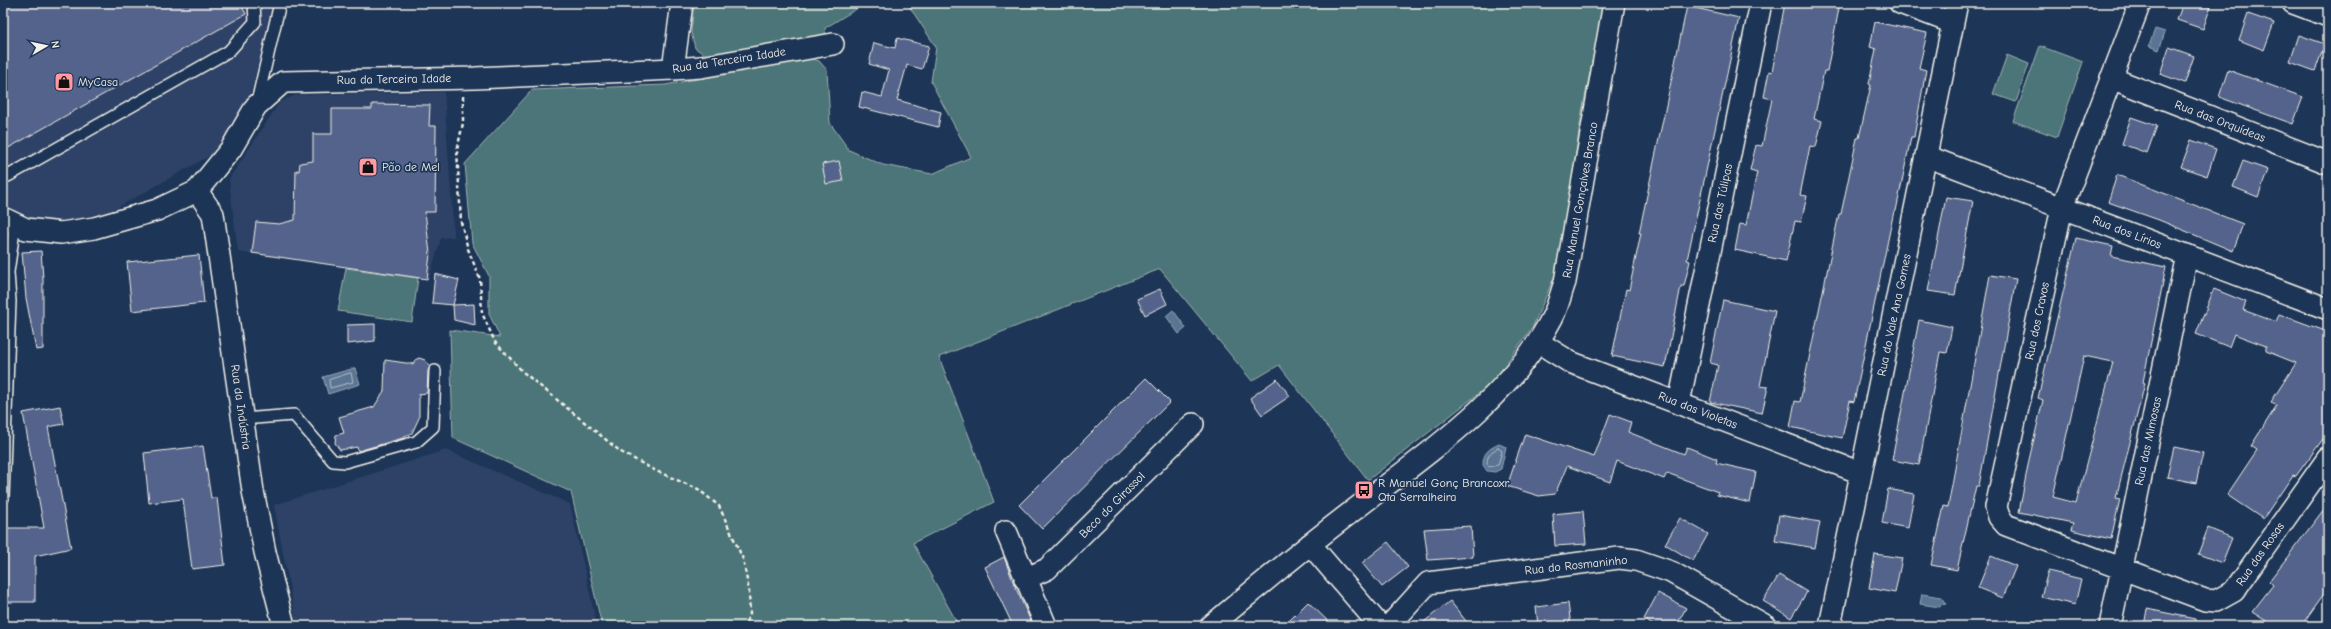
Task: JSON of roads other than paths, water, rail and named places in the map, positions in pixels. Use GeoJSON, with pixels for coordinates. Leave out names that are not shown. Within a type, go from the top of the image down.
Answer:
{"type":"FeatureCollection","features":[{"type":"Feature","properties":{"kind":"street"},"geometry":{"type":"LineString","coordinates":[[673,69],[682,3]]}},
{"type":"Feature","properties":{"kind":"street","name":"Rua Manuel Gonçalves Branco"},"geometry":{"type":"LineString","coordinates":[[1211,626],[1310,544],[1424,457],[1465,422],[1510,378],[1538,342],[1553,316],[1566,282],[1614,3]]}},
{"type":"Feature","properties":{"kind":"street","name":"Rua das Túlipas"},"geometry":{"type":"LineString","coordinates":[[1679,403],[1761,3]]}},
{"type":"Feature","properties":{"kind":"street"},"geometry":{"type":"LineString","coordinates":[[1900,3],[1953,24]]}},
{"type":"Feature","properties":{"kind":"street","name":"Rua do Vale Ana Gomes"},"geometry":{"type":"LineString","coordinates":[[1830,626],[1957,3]]}},
{"type":"Feature","properties":{"kind":"street","name":"Rua dos Cravos"},"geometry":{"type":"LineString","coordinates":[[2122,570],[2006,525],[1999,518],[1996,507],[2062,208],[2140,3]]}},
{"type":"Feature","properties":{"kind":"street"},"geometry":{"type":"LineString","coordinates":[[2293,3],[2328,16]]}},
{"type":"Feature","properties":{"kind":"street","name":"Rua da Terceira Idade"},"geometry":{"type":"LineString","coordinates":[[9,221],[26,229],[61,233],[94,228],[157,210],[198,191],[231,149],[256,106],[283,82],[462,78],[673,69],[701,66],[833,44]]}},
{"type":"Feature","properties":{"kind":"street","name":"Rua das Orquídeas"},"geometry":{"type":"LineString","coordinates":[[2111,78],[2328,163]]}},
{"type":"Feature","properties":{"kind":"street","name":"Rua dos Lírios"},"geometry":{"type":"LineString","coordinates":[[1926,156],[2328,309]]}},
{"type":"Feature","properties":{"kind":"street","name":"Rua da Indústria"},"geometry":{"type":"LineString","coordinates":[[198,191],[213,214],[243,419],[265,552],[284,626]]}},
{"type":"Feature","properties":{"kind":"street","name":"Rua das Mimosas"},"geometry":{"type":"LineString","coordinates":[[2110,626],[2187,255]]}},
{"type":"Feature","properties":{"kind":"street","name":"Rua das Violetas"},"geometry":{"type":"LineString","coordinates":[[1538,342],[1570,362],[1862,473]]}},
{"type":"Feature","properties":{"kind":"street","name":"Beco do Girassol"},"geometry":{"type":"LineString","coordinates":[[1025,579],[1047,569],[1193,424]]}},
{"type":"Feature","properties":{"kind":"street","name":"Rua das Rosas"},"geometry":{"type":"LineString","coordinates":[[2122,570],[2205,600],[2216,601],[2225,597],[2234,591],[2328,458]]}},
{"type":"Feature","properties":{"kind":"street"},"geometry":{"type":"LineString","coordinates":[[1006,531],[1046,626]]}},
{"type":"Feature","properties":{"kind":"street"},"geometry":{"type":"LineString","coordinates":[[1310,544],[1380,626]]}},
{"type":"Feature","properties":{"kind":"street","name":"Rua do Rosmaninho"},"geometry":{"type":"LineString","coordinates":[[1389,626],[1428,583],[1619,558],[1647,562],[1671,572],[1766,626]]}},
{"type":"Feature","properties":{"kind":"lane"},"geometry":{"type":"LineString","coordinates":[[3,177],[8,176],[229,51],[255,22],[254,3]]}},
{"type":"Feature","properties":{"kind":"lane"},"geometry":{"type":"LineString","coordinates":[[256,106],[280,3]]}},
{"type":"Feature","properties":{"kind":"lane","name":"Rua da Terceira Idade"},"geometry":{"type":"LineString","coordinates":[[3,498],[10,301],[5,271],[9,221]]}},
{"type":"Feature","properties":{"kind":"lane"},"geometry":{"type":"LineString","coordinates":[[243,419],[294,415],[333,461],[345,462],[416,442],[433,427],[435,371]]}},
{"type":"Feature","properties":{"kind":"water"},"geometry":{"type":"Polygon","coordinates":[[[2155,29],[2165,32],[2159,50],[2149,46],[2155,29]]]}},
{"type":"Feature","properties":{"kind":"water"},"geometry":{"type":"Polygon","coordinates":[[[1173,310],[1186,328],[1179,334],[1166,316],[1173,310]]]}},
{"type":"Feature","properties":{"kind":"water"},"geometry":{"type":"Polygon","coordinates":[[[355,368],[360,384],[328,394],[323,377],[355,368]]]}},
{"type":"Feature","properties":{"kind":"water"},"geometry":{"type":"Polygon","coordinates":[[[1499,444],[1506,447],[1501,469],[1495,472],[1487,471],[1483,465],[1485,454],[1499,444]]]}},
{"type":"Feature","properties":{"kind":"water"},"geometry":{"type":"Polygon","coordinates":[[[1922,594],[1941,597],[1946,604],[1940,605],[1940,607],[1920,604],[1922,594]]]}},
{"type":"Feature","properties":{"kind":"place","name":"MyCasa"},"geometry":{"type":"Point","coordinates":[64,82]}},
{"type":"Feature","properties":{"kind":"place","name":"Pão de Mel"},"geometry":{"type":"Point","coordinates":[368,167]}},
{"type":"Feature","properties":{"kind":"place","name":"R Manuel Gonç Brancoxr Qta Serralheira"},"geometry":{"type":"Point","coordinates":[1364,490]}}]}
